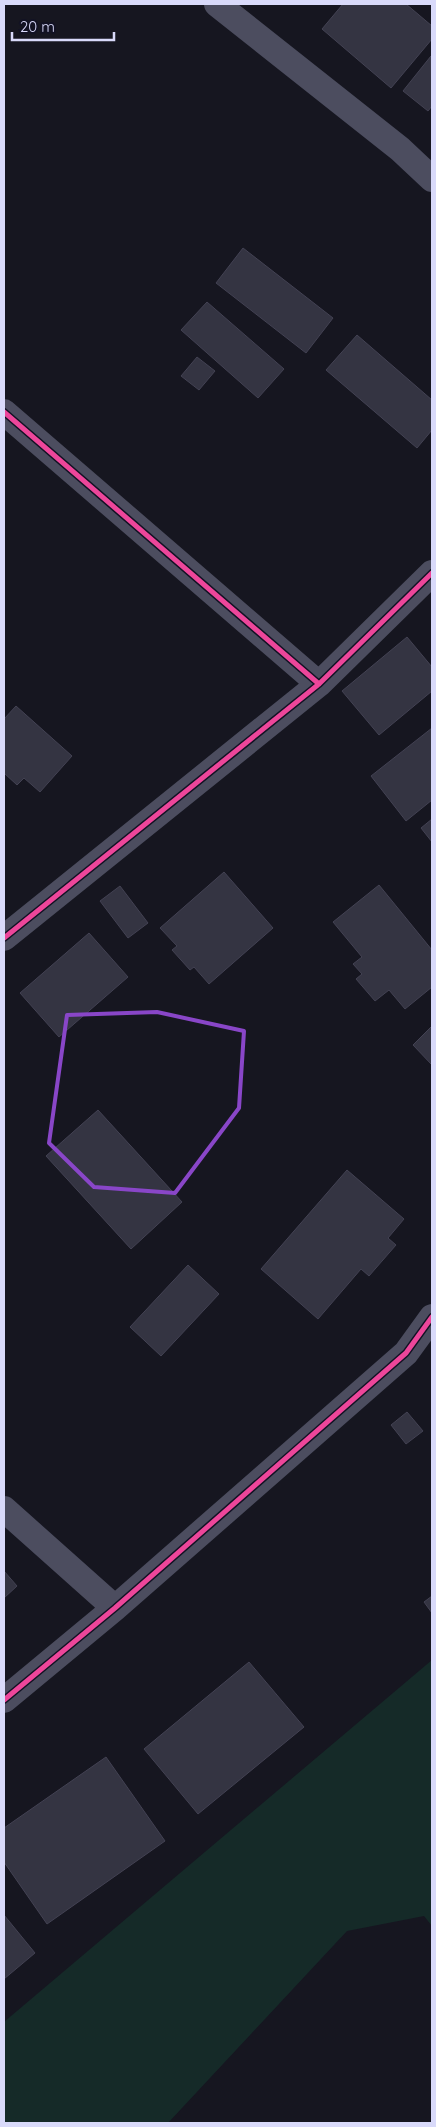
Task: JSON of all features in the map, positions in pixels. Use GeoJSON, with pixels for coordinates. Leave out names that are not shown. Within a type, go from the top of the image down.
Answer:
{"type":"FeatureCollection","features":[{"type":"Feature","properties":{"kind":"street"},"geometry":{"type":"LineString","coordinates":[[217,4],[400,149],[432,179]]}},
{"type":"Feature","properties":{"kind":"street"},"geometry":{"type":"LineString","coordinates":[[4,412],[319,684]]}},
{"type":"Feature","properties":{"kind":"street"},"geometry":{"type":"LineString","coordinates":[[4,938],[319,684],[432,573]]}},
{"type":"Feature","properties":{"kind":"street"},"geometry":{"type":"LineString","coordinates":[[4,1700],[115,1608],[406,1353],[432,1317]]}},
{"type":"Feature","properties":{"kind":"street"},"geometry":{"type":"LineString","coordinates":[[4,1509],[115,1608]]}},
{"type":"Feature","properties":{"kind":"highlighted area"},"geometry":{"type":"Polygon","coordinates":[[[157,1012],[244,1031],[239,1108],[175,1193],[94,1187],[49,1143],[67,1015],[157,1012]]]}},
{"type":"Feature","properties":{"kind":"green space"},"geometry":{"type":"Polygon","coordinates":[[[432,1660],[432,1926],[424,1916],[347,1931],[168,2123],[4,2123],[4,2022],[432,1660]]]}},
{"type":"Feature","properties":{"kind":"building"},"geometry":{"type":"Polygon","coordinates":[[[343,4],[406,4],[432,26],[432,39],[391,88],[322,29],[343,4]]]}},
{"type":"Feature","properties":{"kind":"building"},"geometry":{"type":"Polygon","coordinates":[[[431,56],[432,106],[428,111],[403,91],[431,56]]]}},
{"type":"Feature","properties":{"kind":"building"},"geometry":{"type":"Polygon","coordinates":[[[243,248],[333,318],[306,353],[216,283],[243,248]]]}},
{"type":"Feature","properties":{"kind":"building"},"geometry":{"type":"Polygon","coordinates":[[[207,302],[284,369],[258,398],[181,330],[207,302]]]}},
{"type":"Feature","properties":{"kind":"building"},"geometry":{"type":"Polygon","coordinates":[[[357,335],[432,400],[432,430],[417,448],[326,370],[357,335]]]}},
{"type":"Feature","properties":{"kind":"building"},"geometry":{"type":"Polygon","coordinates":[[[197,357],[215,371],[199,390],[181,376],[197,357]]]}},
{"type":"Feature","properties":{"kind":"building"},"geometry":{"type":"Polygon","coordinates":[[[407,637],[432,667],[432,691],[379,735],[342,691],[407,637]]]}},
{"type":"Feature","properties":{"kind":"building"},"geometry":{"type":"Polygon","coordinates":[[[16,706],[72,756],[40,792],[24,778],[17,785],[4,773],[4,719],[16,706]]]}},
{"type":"Feature","properties":{"kind":"building"},"geometry":{"type":"Polygon","coordinates":[[[432,728],[432,800],[406,821],[371,776],[432,728]]]}},
{"type":"Feature","properties":{"kind":"building"},"geometry":{"type":"Polygon","coordinates":[[[432,819],[432,842],[421,828],[432,819]]]}},
{"type":"Feature","properties":{"kind":"building"},"geometry":{"type":"Polygon","coordinates":[[[224,872],[273,928],[209,984],[194,967],[190,970],[172,950],[177,946],[160,928],[224,872]]]}},
{"type":"Feature","properties":{"kind":"building"},"geometry":{"type":"Polygon","coordinates":[[[379,885],[432,950],[432,987],[405,1009],[389,990],[375,1001],[356,979],[362,974],[353,964],[362,957],[333,922],[379,885]]]}},
{"type":"Feature","properties":{"kind":"building"},"geometry":{"type":"Polygon","coordinates":[[[120,886],[148,923],[128,938],[100,901],[120,886]]]}},
{"type":"Feature","properties":{"kind":"building"},"geometry":{"type":"Polygon","coordinates":[[[89,933],[128,977],[59,1037],[20,993],[89,933]]]}},
{"type":"Feature","properties":{"kind":"building"},"geometry":{"type":"Polygon","coordinates":[[[432,1026],[432,1065],[413,1045],[432,1026]]]}},
{"type":"Feature","properties":{"kind":"building"},"geometry":{"type":"Polygon","coordinates":[[[98,1110],[182,1202],[131,1249],[46,1156],[98,1110]]]}},
{"type":"Feature","properties":{"kind":"building"},"geometry":{"type":"Polygon","coordinates":[[[347,1170],[404,1219],[388,1238],[396,1245],[369,1276],[361,1269],[318,1319],[261,1269],[347,1170]]]}},
{"type":"Feature","properties":{"kind":"building"},"geometry":{"type":"Polygon","coordinates":[[[188,1265],[219,1294],[161,1356],[130,1327],[188,1265]]]}},
{"type":"Feature","properties":{"kind":"building"},"geometry":{"type":"Polygon","coordinates":[[[407,1412],[423,1431],[406,1444],[391,1425],[407,1412]]]}},
{"type":"Feature","properties":{"kind":"building"},"geometry":{"type":"Polygon","coordinates":[[[4,1571],[17,1586],[4,1598],[4,1571]]]}},
{"type":"Feature","properties":{"kind":"building"},"geometry":{"type":"Polygon","coordinates":[[[432,1596],[432,1613],[424,1602],[432,1596]]]}},
{"type":"Feature","properties":{"kind":"building"},"geometry":{"type":"Polygon","coordinates":[[[249,1662],[304,1727],[198,1814],[144,1749],[249,1662]]]}},
{"type":"Feature","properties":{"kind":"building"},"geometry":{"type":"Polygon","coordinates":[[[106,1757],[165,1841],[47,1924],[4,1862],[4,1828],[106,1757]]]}},
{"type":"Feature","properties":{"kind":"building"},"geometry":{"type":"Polygon","coordinates":[[[4,1915],[35,1953],[4,1979],[4,1915]]]}},
{"type":"Feature","properties":{"kind":"cycle path"},"geometry":{"type":"LineString","coordinates":[[4,412],[319,684]]}},
{"type":"Feature","properties":{"kind":"cycle path"},"geometry":{"type":"LineString","coordinates":[[4,938],[319,684],[432,573]]}},
{"type":"Feature","properties":{"kind":"cycle path"},"geometry":{"type":"LineString","coordinates":[[4,1700],[115,1608],[406,1353],[432,1317]]}}]}
